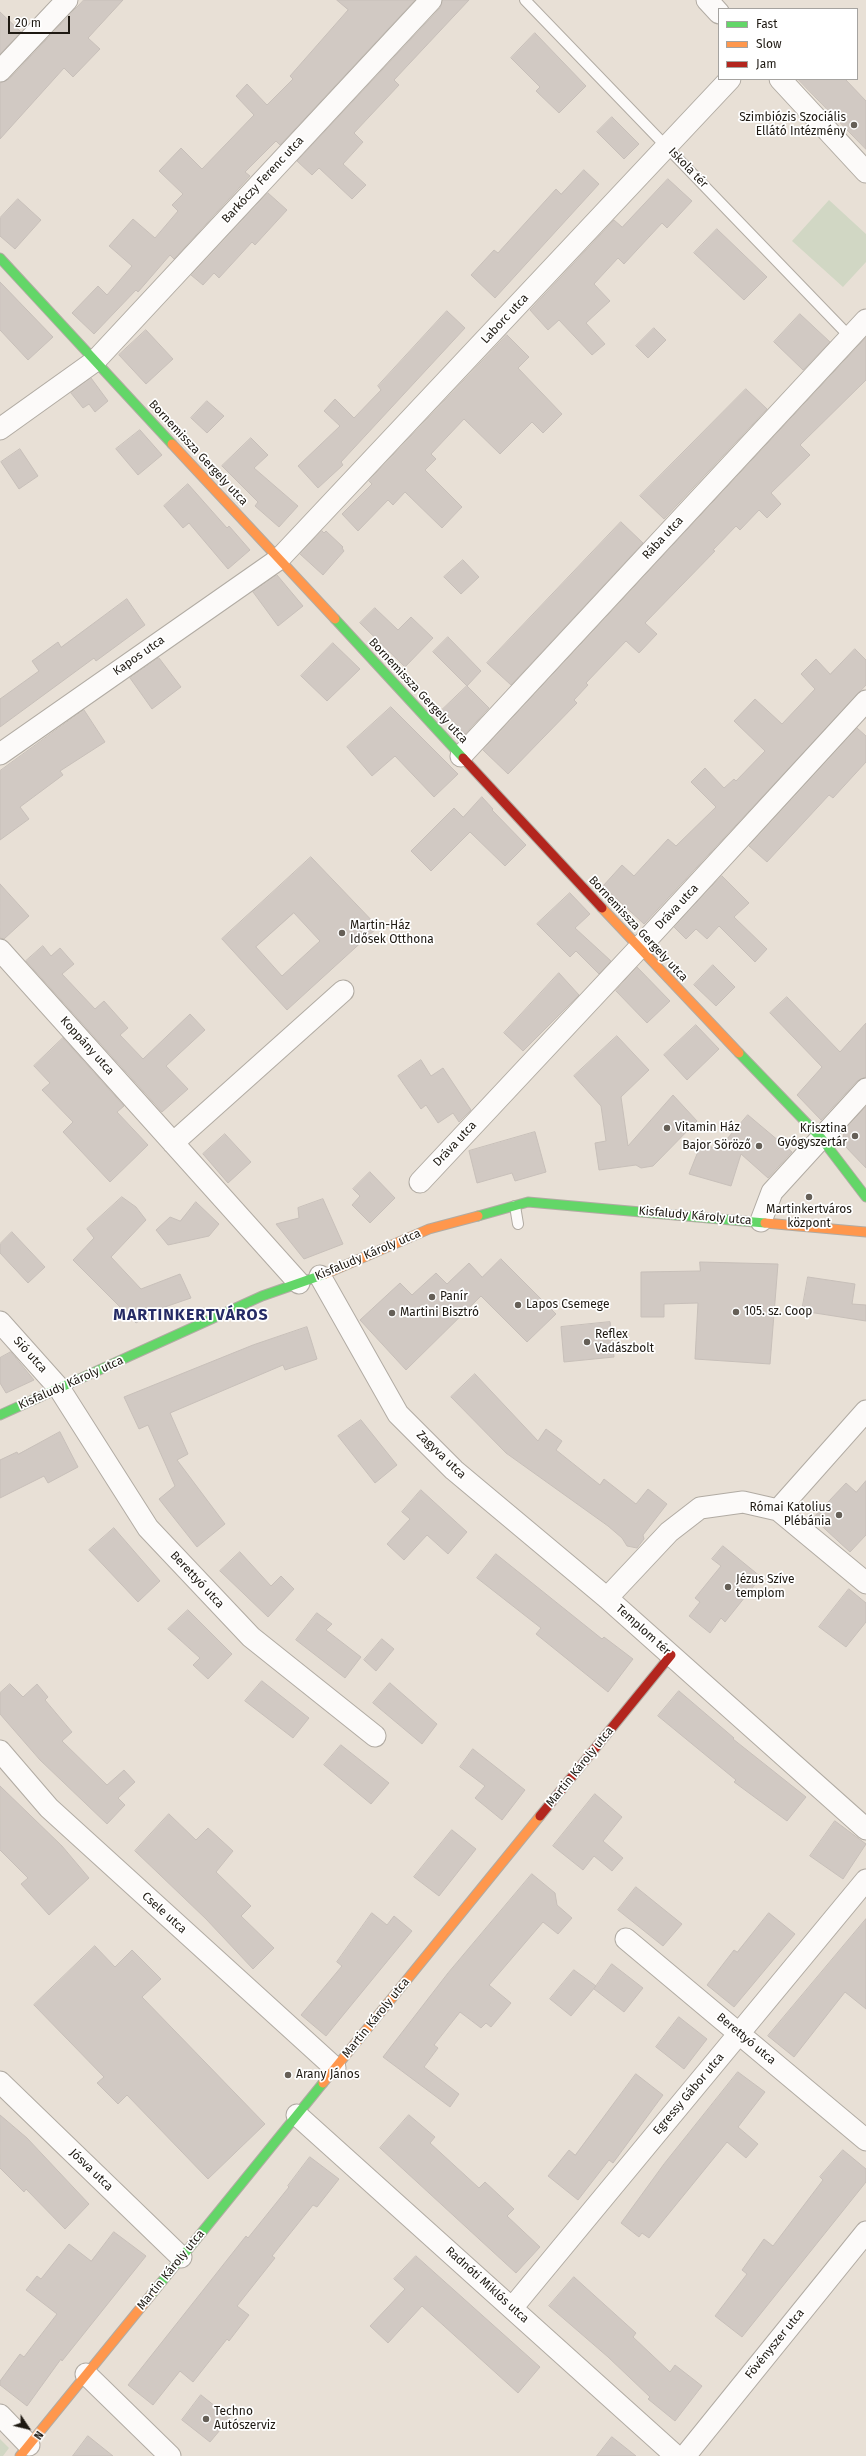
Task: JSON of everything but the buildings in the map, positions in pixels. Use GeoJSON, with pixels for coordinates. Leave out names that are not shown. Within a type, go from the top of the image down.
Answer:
{"type":"FeatureCollection","features":[{"type":"Feature","properties":{"kind":"street"},"geometry":{"type":"LineString","coordinates":[[0,71],[67,0]]}},
{"type":"Feature","properties":{"kind":"street","name":"Barkóczy Ferenc utca"},"geometry":{"type":"LineString","coordinates":[[0,428],[95,361],[431,0]]}},
{"type":"Feature","properties":{"kind":"street"},"geometry":{"type":"LineString","coordinates":[[707,0],[718,12]]}},
{"type":"Feature","properties":{"kind":"street","name":"Laborc utca"},"geometry":{"type":"LineString","coordinates":[[279,559],[729,80]]}},
{"type":"Feature","properties":{"kind":"street"},"geometry":{"type":"LineString","coordinates":[[781,80],[866,172]]}},
{"type":"Feature","properties":{"kind":"street","name":"Bornemissza Gergely utca"},"geometry":{"type":"LineString","coordinates":[[0,258],[639,948],[821,1138]]}},
{"type":"Feature","properties":{"kind":"street","name":"Rába utca"},"geometry":{"type":"LineString","coordinates":[[461,756],[866,320]]}},
{"type":"Feature","properties":{"kind":"street","name":"Kapos utca"},"geometry":{"type":"LineString","coordinates":[[0,754],[279,559]]}},
{"type":"Feature","properties":{"kind":"street","name":"Dráva utca"},"geometry":{"type":"LineString","coordinates":[[420,1182],[639,948],[866,701]]}},
{"type":"Feature","properties":{"kind":"street","name":"Koppány utca"},"geometry":{"type":"LineString","coordinates":[[0,950],[299,1283]]}},
{"type":"Feature","properties":{"kind":"street"},"geometry":{"type":"LineString","coordinates":[[173,1143],[343,991]]}},
{"type":"Feature","properties":{"kind":"street","name":"Kisfaludy Károly utca"},"geometry":{"type":"LineString","coordinates":[[761,1221],[772,1192],[866,1089]]}},
{"type":"Feature","properties":{"kind":"street"},"geometry":{"type":"LineString","coordinates":[[821,1138],[866,1197]]}},
{"type":"Feature","properties":{"kind":"street","name":"Kisfaludy Károly utca"},"geometry":{"type":"LineString","coordinates":[[0,1415],[262,1296],[320,1276],[429,1229],[528,1202],[761,1221],[866,1232]]}},
{"type":"Feature","properties":{"kind":"street","name":"Zagyva utca"},"geometry":{"type":"LineString","coordinates":[[320,1276],[398,1414],[454,1470],[607,1598]]}},
{"type":"Feature","properties":{"kind":"street","name":"Sió utca"},"geometry":{"type":"LineString","coordinates":[[0,1322],[59,1388]]}},
{"type":"Feature","properties":{"kind":"street","name":"Berettyó utca"},"geometry":{"type":"LineString","coordinates":[[59,1388],[148,1528],[251,1637],[375,1736]]}},
{"type":"Feature","properties":{"kind":"street"},"geometry":{"type":"LineString","coordinates":[[778,1510],[866,1411]]}},
{"type":"Feature","properties":{"kind":"street","name":"Templom tér"},"geometry":{"type":"LineString","coordinates":[[866,1583],[778,1510],[743,1502],[700,1508],[669,1532],[607,1598],[866,1829]]}},
{"type":"Feature","properties":{"kind":"street","name":"Martin Károly utca"},"geometry":{"type":"LineString","coordinates":[[24,2450],[671,1655]]}},
{"type":"Feature","properties":{"kind":"street","name":"Csele utca"},"geometry":{"type":"LineString","coordinates":[[0,1751],[49,1808],[335,2068]]}},
{"type":"Feature","properties":{"kind":"street","name":"Egressy Gábor utca"},"geometry":{"type":"LineString","coordinates":[[512,2308],[866,1880]]}},
{"type":"Feature","properties":{"kind":"street","name":"Berettyó utca"},"geometry":{"type":"LineString","coordinates":[[626,1939],[866,2140]]}},
{"type":"Feature","properties":{"kind":"street","name":"Jósva utca"},"geometry":{"type":"LineString","coordinates":[[0,2082],[181,2257]]}},
{"type":"Feature","properties":{"kind":"street","name":"Radnóti Miklós utca"},"geometry":{"type":"LineString","coordinates":[[297,2115],[676,2456]]}},
{"type":"Feature","properties":{"kind":"street","name":"Fövényszer utca"},"geometry":{"type":"LineString","coordinates":[[685,2456],[866,2232]]}},
{"type":"Feature","properties":{"kind":"street"},"geometry":{"type":"LineString","coordinates":[[86,2374],[170,2456]]}},
{"type":"Feature","properties":{"kind":"street"},"geometry":{"type":"LineString","coordinates":[[0,2415],[24,2450]]}},
{"type":"Feature","properties":{"kind":"lane","name":"Iskola tér"},"geometry":{"type":"LineString","coordinates":[[526,0],[850,337]]}},
{"type":"Feature","properties":{"kind":"lane"},"geometry":{"type":"LineString","coordinates":[[515,1206],[518,1224]]}},
{"type":"Feature","properties":{"kind":"green space"},"geometry":{"type":"Polygon","coordinates":[[[829,200],[866,234],[866,262],[843,287],[792,241],[829,200]]]}},
{"type":"Feature","properties":{"kind":"green space"},"geometry":{"type":"Polygon","coordinates":[[[0,2439],[9,2448],[3,2456],[0,2456],[0,2439]]]}},
{"type":"Feature","properties":{"kind":"traffic: fast"},"geometry":{"type":"LineString","coordinates":[[0,258],[172,444]]}},
{"type":"Feature","properties":{"kind":"traffic: fast"},"geometry":{"type":"LineString","coordinates":[[335,619],[463,758]]}},
{"type":"Feature","properties":{"kind":"traffic: fast"},"geometry":{"type":"LineString","coordinates":[[739,1053],[821,1138],[866,1197]]}},
{"type":"Feature","properties":{"kind":"traffic: fast"},"geometry":{"type":"LineString","coordinates":[[478,1216],[528,1202],[765,1223]]}},
{"type":"Feature","properties":{"kind":"traffic: fast"},"geometry":{"type":"LineString","coordinates":[[0,1415],[262,1296],[325,1274]]}},
{"type":"Feature","properties":{"kind":"traffic: fast"},"geometry":{"type":"LineString","coordinates":[[151,2295],[323,2083]]}},
{"type":"Feature","properties":{"kind":"traffic: slow"},"geometry":{"type":"LineString","coordinates":[[172,444],[335,619]]}},
{"type":"Feature","properties":{"kind":"traffic: slow"},"geometry":{"type":"LineString","coordinates":[[602,908],[739,1053]]}},
{"type":"Feature","properties":{"kind":"traffic: slow"},"geometry":{"type":"LineString","coordinates":[[325,1274],[429,1229],[478,1216]]}},
{"type":"Feature","properties":{"kind":"traffic: slow"},"geometry":{"type":"LineString","coordinates":[[765,1223],[866,1232]]}},
{"type":"Feature","properties":{"kind":"traffic: slow"},"geometry":{"type":"LineString","coordinates":[[323,2083],[540,1816]]}},
{"type":"Feature","properties":{"kind":"traffic: slow"},"geometry":{"type":"LineString","coordinates":[[20,2456],[151,2295]]}},
{"type":"Feature","properties":{"kind":"traffic: jam"},"geometry":{"type":"LineString","coordinates":[[463,758],[602,908]]}},
{"type":"Feature","properties":{"kind":"traffic: jam"},"geometry":{"type":"LineString","coordinates":[[540,1816],[671,1655]]}},
{"type":"Feature","properties":{"kind":"place","name":"Szimbiózis Szociális Ellátó Intézmény"},"geometry":{"type":"Point","coordinates":[854,125]}},
{"type":"Feature","properties":{"kind":"place","name":"Martin-Ház Idősek Otthona"},"geometry":{"type":"Point","coordinates":[342,933]}},
{"type":"Feature","properties":{"kind":"place","name":"Vitamin Ház"},"geometry":{"type":"Point","coordinates":[667,1128]}},
{"type":"Feature","properties":{"kind":"place","name":"Krisztina Gyógyszertár"},"geometry":{"type":"Point","coordinates":[855,1136]}},
{"type":"Feature","properties":{"kind":"place","name":"Bajor Söröző"},"geometry":{"type":"Point","coordinates":[759,1146]}},
{"type":"Feature","properties":{"kind":"place","name":"Martinkertváros központ"},"geometry":{"type":"Point","coordinates":[809,1197]}},
{"type":"Feature","properties":{"kind":"place","name":"Panír"},"geometry":{"type":"Point","coordinates":[432,1297]}},
{"type":"Feature","properties":{"kind":"place","name":"Lapos Csemege"},"geometry":{"type":"Point","coordinates":[518,1305]}},
{"type":"Feature","properties":{"kind":"place","name":"105. sz. Coop"},"geometry":{"type":"Point","coordinates":[736,1312]}},
{"type":"Feature","properties":{"kind":"place","name":"Martini Bisztró"},"geometry":{"type":"Point","coordinates":[392,1313]}},
{"type":"Feature","properties":{"kind":"place","name":"Reflex Vadászbolt"},"geometry":{"type":"Point","coordinates":[587,1342]}},
{"type":"Feature","properties":{"kind":"place","name":"Római Katolius Plébánia"},"geometry":{"type":"Point","coordinates":[839,1515]}},
{"type":"Feature","properties":{"kind":"place","name":"Jézus Szíve templom"},"geometry":{"type":"Point","coordinates":[728,1587]}},
{"type":"Feature","properties":{"kind":"place","name":"Arany János"},"geometry":{"type":"Point","coordinates":[288,2075]}},
{"type":"Feature","properties":{"kind":"place","name":"Techno Autószerviz"},"geometry":{"type":"Point","coordinates":[206,2419]}},
{"type":"Feature","properties":{"kind":"district","name":"MARTINKERTVÁROS"},"geometry":{"type":"Point","coordinates":[191,1316]}}]}
